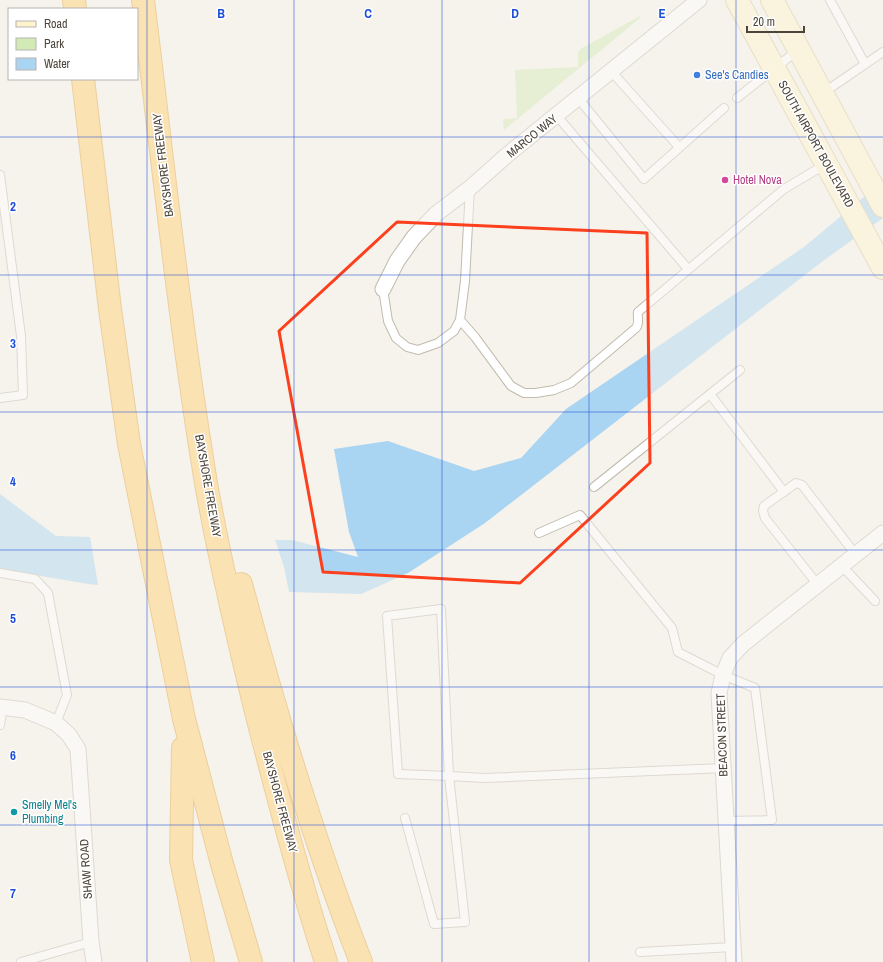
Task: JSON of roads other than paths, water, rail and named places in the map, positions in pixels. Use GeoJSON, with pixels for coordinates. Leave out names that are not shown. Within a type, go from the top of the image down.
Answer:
{"type":"FeatureCollection","features":[{"type":"Feature","properties":{"kind":"highway","name":"BAYSHORE FREEWAY"},"geometry":{"type":"LineString","coordinates":[[143,0],[180,306],[208,492],[234,620],[280,807],[326,962]]}},
{"type":"Feature","properties":{"kind":"highway"},"geometry":{"type":"LineString","coordinates":[[83,80],[110,309],[129,444],[184,719],[195,766],[251,962]]}},
{"type":"Feature","properties":{"kind":"highway"},"geometry":{"type":"LineString","coordinates":[[180,306],[196,398],[214,483],[254,634],[285,740],[345,919],[361,962]]}},
{"type":"Feature","properties":{"kind":"highway"},"geometry":{"type":"LineString","coordinates":[[184,719],[180,860],[202,962]]}},
{"type":"Feature","properties":{"kind":"street","name":"MARCO WAY"},"geometry":{"type":"LineString","coordinates":[[384,289],[397,261],[414,237],[436,214],[470,188],[507,155],[699,0]]}},
{"type":"Feature","properties":{"kind":"street","name":"SOUTH AIRPORT BOULEVARD"},"geometry":{"type":"LineString","coordinates":[[737,0],[883,268]]}},
{"type":"Feature","properties":{"kind":"street"},"geometry":{"type":"LineString","coordinates":[[772,0],[883,206]]}},
{"type":"Feature","properties":{"kind":"street","name":"BEACON STREET"},"geometry":{"type":"LineString","coordinates":[[734,955],[719,693],[723,675],[730,658],[743,644],[883,533]]}},
{"type":"Feature","properties":{"kind":"street","name":"SHAW ROAD"},"geometry":{"type":"LineString","coordinates":[[2,707],[25,710],[56,723],[69,735],[78,749],[91,942],[94,962]]}},
{"type":"Feature","properties":{"kind":"lane"},"geometry":{"type":"LineString","coordinates":[[830,0],[865,64]]}},
{"type":"Feature","properties":{"kind":"lane"},"geometry":{"type":"LineString","coordinates":[[737,98],[799,50]]}},
{"type":"Feature","properties":{"kind":"lane"},"geometry":{"type":"LineString","coordinates":[[822,93],[883,52]]}},
{"type":"Feature","properties":{"kind":"lane"},"geometry":{"type":"LineString","coordinates":[[611,71],[678,147]]}},
{"type":"Feature","properties":{"kind":"lane"},"geometry":{"type":"LineString","coordinates":[[578,98],[644,179],[678,147],[724,108]]}},
{"type":"Feature","properties":{"kind":"lane"},"geometry":{"type":"LineString","coordinates":[[557,116],[688,269]]}},
{"type":"Feature","properties":{"kind":"lane"},"geometry":{"type":"LineString","coordinates":[[460,320],[475,337],[511,386],[524,393],[536,393],[554,390],[572,383],[636,328],[638,325],[638,312],[688,269],[784,189],[827,164]]}},
{"type":"Feature","properties":{"kind":"lane"},"geometry":{"type":"LineString","coordinates":[[0,175],[21,336],[23,395],[0,398]]}},
{"type":"Feature","properties":{"kind":"lane"},"geometry":{"type":"LineString","coordinates":[[384,289],[388,321],[396,338],[407,347],[418,350],[438,343],[454,331],[460,320],[465,281],[470,188]]}},
{"type":"Feature","properties":{"kind":"lane"},"geometry":{"type":"LineString","coordinates":[[594,487],[740,370]]}},
{"type":"Feature","properties":{"kind":"lane"},"geometry":{"type":"LineString","coordinates":[[710,394],[784,492]]}},
{"type":"Feature","properties":{"kind":"lane"},"geometry":{"type":"LineString","coordinates":[[818,585],[765,518],[763,511],[764,506],[796,483],[802,485],[856,555]]}},
{"type":"Feature","properties":{"kind":"lane"},"geometry":{"type":"LineString","coordinates":[[538,533],[580,515],[672,628],[678,652],[723,675],[756,688],[772,820],[727,821]]}},
{"type":"Feature","properties":{"kind":"lane"},"geometry":{"type":"LineString","coordinates":[[842,566],[875,602]]}},
{"type":"Feature","properties":{"kind":"lane"},"geometry":{"type":"LineString","coordinates":[[0,573],[35,579],[48,593],[67,695],[56,723]]}},
{"type":"Feature","properties":{"kind":"lane"},"geometry":{"type":"LineString","coordinates":[[405,818],[434,924],[465,922],[449,776],[441,609],[387,616],[398,774],[449,776],[485,778],[724,768]]}},
{"type":"Feature","properties":{"kind":"lane"},"geometry":{"type":"LineString","coordinates":[[0,725],[2,707]]}},
{"type":"Feature","properties":{"kind":"lane"},"geometry":{"type":"LineString","coordinates":[[21,962],[91,942]]}},
{"type":"Feature","properties":{"kind":"lane"},"geometry":{"type":"LineString","coordinates":[[640,952],[734,955]]}},
{"type":"Feature","properties":{"kind":"water"},"geometry":{"type":"Polygon","coordinates":[[[883,181],[883,218],[823,261],[485,523],[408,573],[361,594],[289,592],[284,567],[275,540],[292,540],[358,557],[349,532],[334,449],[388,441],[474,471],[521,458],[566,409],[804,247],[883,181]]]}},
{"type":"Feature","properties":{"kind":"water"},"geometry":{"type":"Polygon","coordinates":[[[0,494],[56,536],[90,537],[98,585],[0,569],[0,494]]]}},
{"type":"Feature","properties":{"kind":"place","name":"See's Candies"},"geometry":{"type":"Point","coordinates":[697,75]}},
{"type":"Feature","properties":{"kind":"place","name":"Hotel Nova"},"geometry":{"type":"Point","coordinates":[725,180]}},
{"type":"Feature","properties":{"kind":"place","name":"Smelly Mel's Plumbing"},"geometry":{"type":"Point","coordinates":[14,812]}}]}
